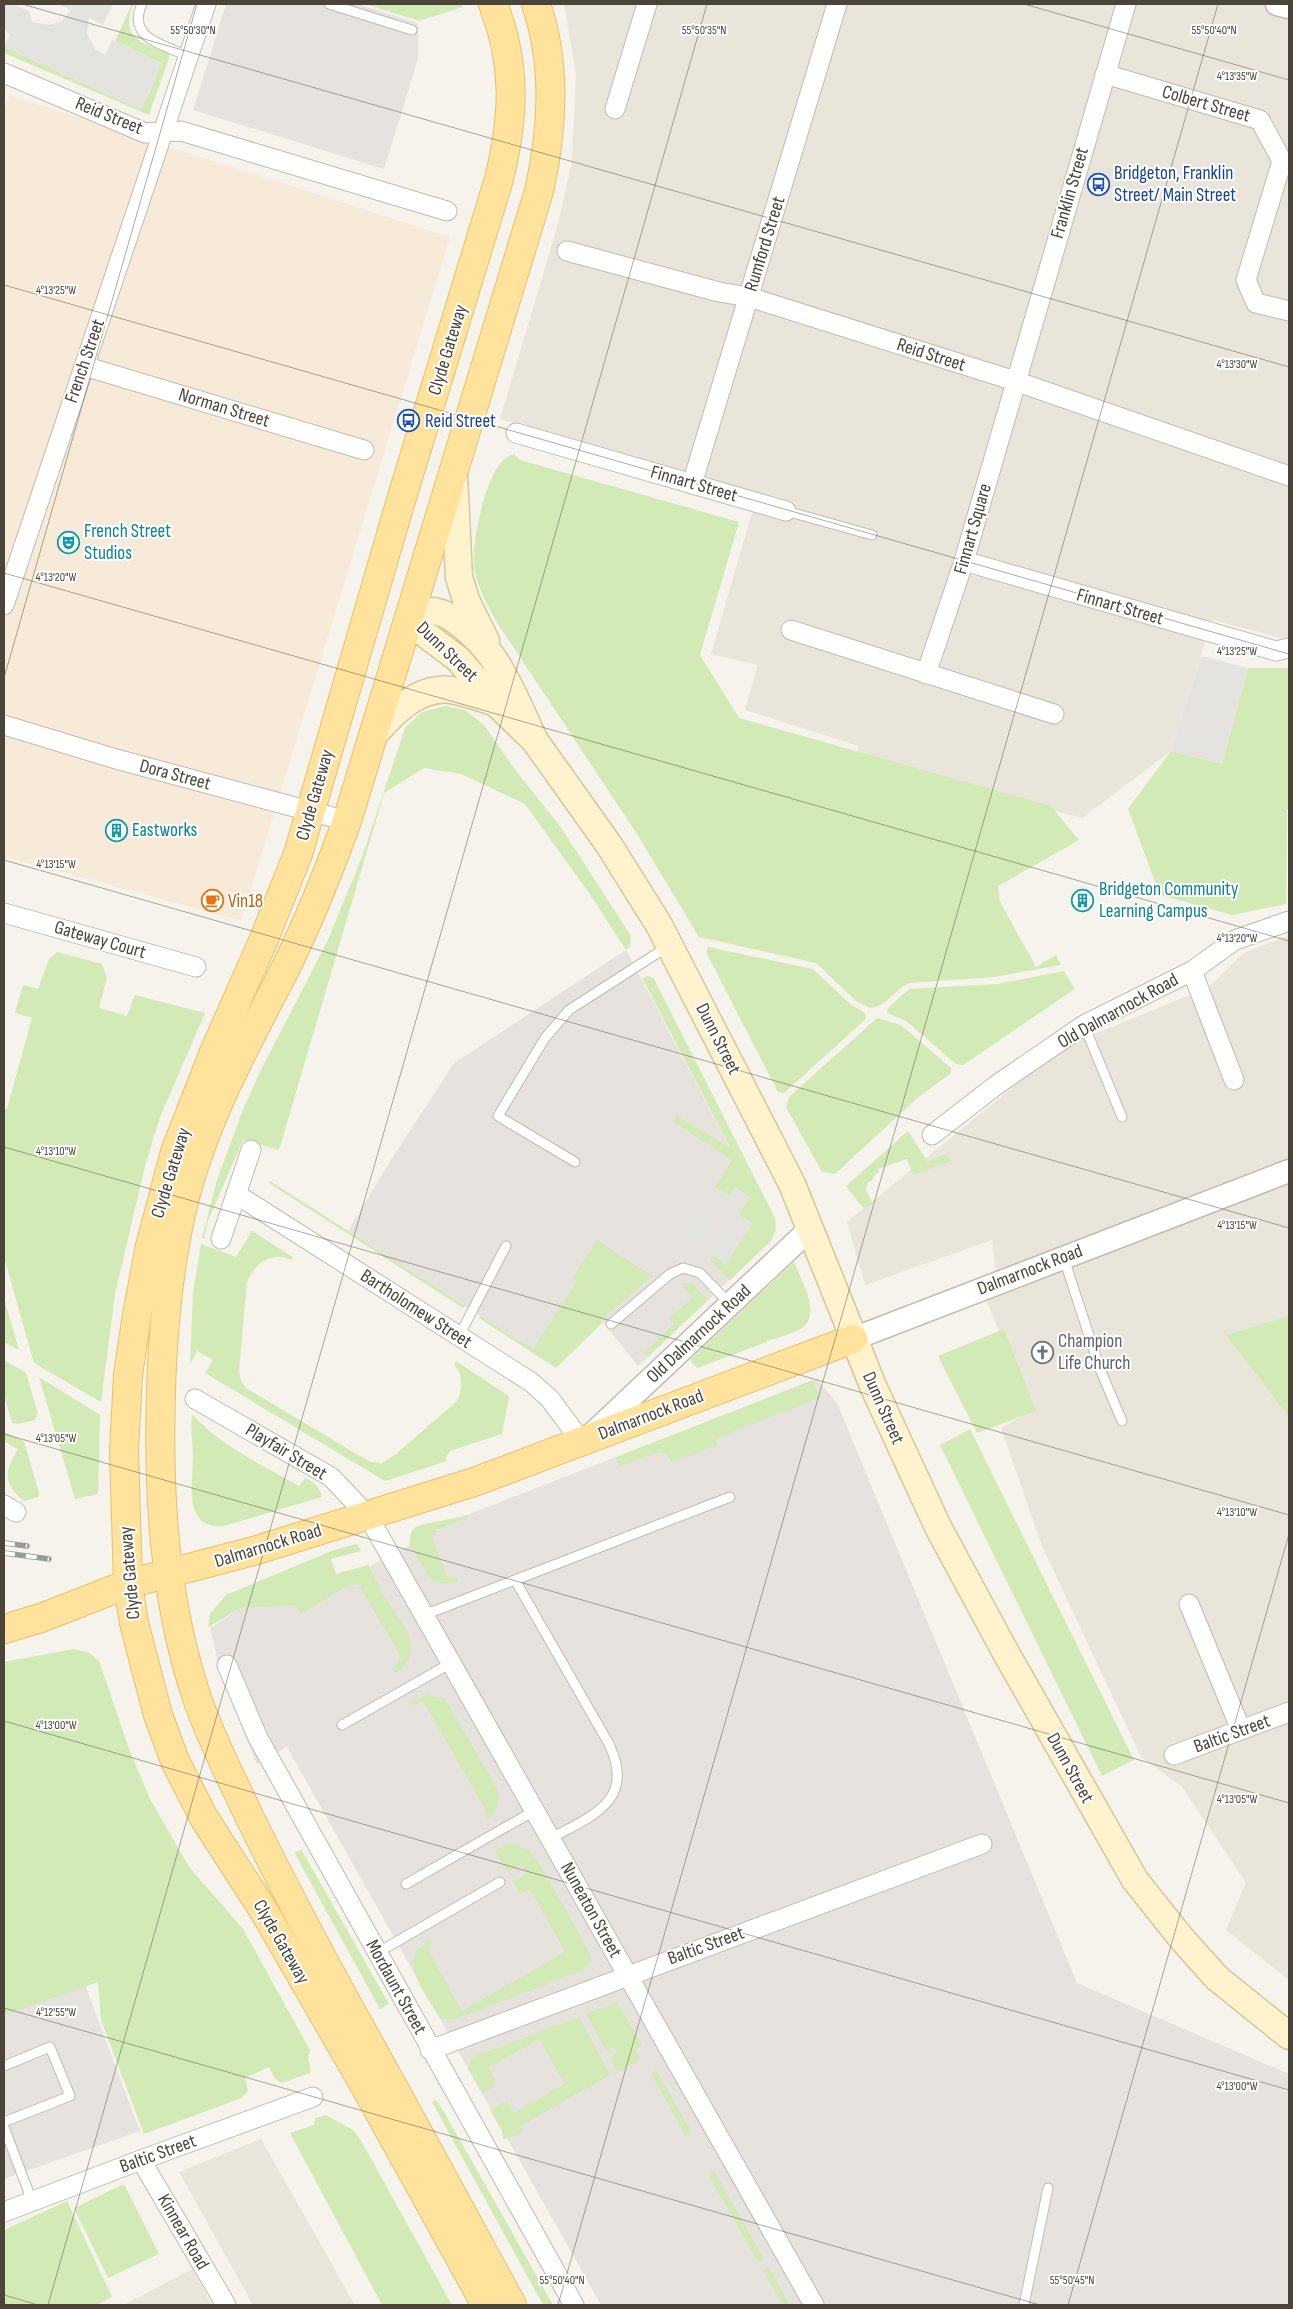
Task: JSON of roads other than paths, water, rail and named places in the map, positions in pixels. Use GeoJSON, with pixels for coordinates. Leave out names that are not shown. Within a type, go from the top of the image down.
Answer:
{"type":"FeatureCollection","features":[{"type":"Feature","properties":{"kind":"main road","name":"Clyde Gateway"},"geometry":{"type":"LineString","coordinates":[[486,2305],[366,2088],[278,1937],[204,1818],[187,1786],[166,1738],[150,1690],[134,1623],[128,1584],[125,1515],[125,1413],[133,1340],[150,1246],[175,1152],[214,1052],[288,882],[311,811],[489,214],[505,153],[510,128],[512,89],[504,31],[494,4]]}},
{"type":"Feature","properties":{"kind":"main road","name":"Clyde Gateway"},"geometry":{"type":"LineString","coordinates":[[512,2305],[295,1912],[230,1776],[198,1700],[177,1625],[169,1575],[161,1490],[161,1388],[172,1251],[186,1194],[218,1103],[240,1052],[277,984],[335,856],[374,736],[525,240],[544,168],[551,114],[551,85],[547,46],[536,4]]}},
{"type":"Feature","properties":{"kind":"main road"},"geometry":{"type":"LineString","coordinates":[[454,473],[458,569],[461,583],[471,610],[497,664]]}},
{"type":"Feature","properties":{"kind":"main road"},"geometry":{"type":"LineString","coordinates":[[372,604],[411,616]]}},
{"type":"Feature","properties":{"kind":"main road","name":"Dunn Street"},"geometry":{"type":"LineString","coordinates":[[535,741],[496,703],[453,654],[421,631],[411,616],[430,610],[446,615],[468,631],[497,664],[535,741],[619,860],[670,946],[786,1172],[811,1228],[853,1339],[877,1395],[953,1557],[1096,1814],[1135,1880],[1216,1978],[1289,2036]]}},
{"type":"Feature","properties":{"kind":"main road"},"geometry":{"type":"LineString","coordinates":[[374,736],[406,704],[434,691],[451,690],[496,703]]}},
{"type":"Feature","properties":{"kind":"main road","name":"Dalmarnock Road"},"geometry":{"type":"LineString","coordinates":[[4,1629],[41,1618],[128,1584],[169,1575],[257,1550],[474,1482],[853,1339]]}},
{"type":"Feature","properties":{"kind":"street","name":"French Street"},"geometry":{"type":"LineString","coordinates":[[4,605],[206,4]]}},
{"type":"Feature","properties":{"kind":"street"},"geometry":{"type":"LineString","coordinates":[[615,109],[647,4]]}},
{"type":"Feature","properties":{"kind":"street","name":"Rumford Street"},"geometry":{"type":"LineString","coordinates":[[692,484],[837,4]]}},
{"type":"Feature","properties":{"kind":"street","name":"Franklin Street"},"geometry":{"type":"LineString","coordinates":[[1015,382],[1126,4]]}},
{"type":"Feature","properties":{"kind":"street"},"geometry":{"type":"LineString","coordinates":[[1277,4],[1289,7]]}},
{"type":"Feature","properties":{"kind":"street","name":"Reid Street"},"geometry":{"type":"LineString","coordinates":[[4,73],[145,133],[181,131],[447,211]]}},
{"type":"Feature","properties":{"kind":"street","name":"Colbert Street"},"geometry":{"type":"LineString","coordinates":[[1105,74],[1260,120],[1282,161],[1246,280],[1256,303],[1289,311]]}},
{"type":"Feature","properties":{"kind":"street","name":"Reid Street"},"geometry":{"type":"LineString","coordinates":[[566,251],[718,292],[749,297],[1015,382],[1289,476]]}},
{"type":"Feature","properties":{"kind":"street","name":"Norman Street"},"geometry":{"type":"LineString","coordinates":[[84,366],[364,450]]}},
{"type":"Feature","properties":{"kind":"street","name":"Finnart Square"},"geometry":{"type":"LineString","coordinates":[[926,674],[964,561],[1015,382]]}},
{"type":"Feature","properties":{"kind":"street","name":"Finnart Street"},"geometry":{"type":"LineString","coordinates":[[516,433],[786,511]]}},
{"type":"Feature","properties":{"kind":"street","name":"Finnart Street"},"geometry":{"type":"LineString","coordinates":[[964,561],[1283,650]]}},
{"type":"Feature","properties":{"kind":"street"},"geometry":{"type":"LineString","coordinates":[[791,630],[1054,714]]}},
{"type":"Feature","properties":{"kind":"street","name":"Dora Street"},"geometry":{"type":"LineString","coordinates":[[4,725],[116,759],[347,821]]}},
{"type":"Feature","properties":{"kind":"street","name":"Gateway Court"},"geometry":{"type":"LineString","coordinates":[[4,913],[196,967]]}},
{"type":"Feature","properties":{"kind":"street","name":"Old Dalmarnock Road"},"geometry":{"type":"LineString","coordinates":[[932,1135],[996,1086],[1084,1025],[1192,971],[1235,940],[1289,922]]}},
{"type":"Feature","properties":{"kind":"street"},"geometry":{"type":"LineString","coordinates":[[1192,971],[1234,1080]]}},
{"type":"Feature","properties":{"kind":"street"},"geometry":{"type":"LineString","coordinates":[[221,1239],[251,1150]]}},
{"type":"Feature","properties":{"kind":"street","name":"Dalmarnock Road"},"geometry":{"type":"LineString","coordinates":[[853,1339],[1064,1256],[1289,1171]]}},
{"type":"Feature","properties":{"kind":"street","name":"Bartholomew Street"},"geometry":{"type":"LineString","coordinates":[[236,1194],[538,1388],[556,1406],[584,1440]]}},
{"type":"Feature","properties":{"kind":"street","name":"Old Dalmarnock Road"},"geometry":{"type":"LineString","coordinates":[[584,1440],[811,1228]]}},
{"type":"Feature","properties":{"kind":"street","name":"Playfair Street"},"geometry":{"type":"LineString","coordinates":[[195,1399],[331,1477],[368,1516]]}},
{"type":"Feature","properties":{"kind":"street","name":"Nuneaton Street"},"geometry":{"type":"LineString","coordinates":[[368,1516],[814,2305]]}},
{"type":"Feature","properties":{"kind":"street"},"geometry":{"type":"LineString","coordinates":[[1189,1604],[1241,1730]]}},
{"type":"Feature","properties":{"kind":"street","name":"Mordaunt Street"},"geometry":{"type":"LineString","coordinates":[[227,1665],[258,1738],[430,2050],[574,2305]]}},
{"type":"Feature","properties":{"kind":"street","name":"Baltic Street"},"geometry":{"type":"LineString","coordinates":[[1174,1755],[1289,1712]]}},
{"type":"Feature","properties":{"kind":"street","name":"Baltic Street"},"geometry":{"type":"LineString","coordinates":[[430,2050],[982,1844]]}},
{"type":"Feature","properties":{"kind":"street","name":"Baltic Street"},"geometry":{"type":"LineString","coordinates":[[4,2212],[313,2097]]}},
{"type":"Feature","properties":{"kind":"street","name":"Kinnear Road"},"geometry":{"type":"LineString","coordinates":[[141,2160],[226,2305]]}},
{"type":"Feature","properties":{"kind":"lane"},"geometry":{"type":"LineString","coordinates":[[142,4],[137,20],[141,32],[148,38],[188,56]]}},
{"type":"Feature","properties":{"kind":"lane"},"geometry":{"type":"LineString","coordinates":[[329,4],[412,30]]}},
{"type":"Feature","properties":{"kind":"lane","name":"Finnart Street"},"geometry":{"type":"LineString","coordinates":[[786,511],[872,535]]}},
{"type":"Feature","properties":{"kind":"lane"},"geometry":{"type":"LineString","coordinates":[[575,1162],[498,1116],[545,1038],[563,1015],[577,1004],[670,946]]}},
{"type":"Feature","properties":{"kind":"lane"},"geometry":{"type":"LineString","coordinates":[[1084,1025],[1122,1117]]}},
{"type":"Feature","properties":{"kind":"lane"},"geometry":{"type":"LineString","coordinates":[[459,1336],[506,1246]]}},
{"type":"Feature","properties":{"kind":"lane"},"geometry":{"type":"LineString","coordinates":[[1064,1256],[1100,1369],[1122,1421]]}},
{"type":"Feature","properties":{"kind":"lane"},"geometry":{"type":"LineString","coordinates":[[611,1324],[670,1274],[683,1268],[700,1273],[730,1304]]}},
{"type":"Feature","properties":{"kind":"lane"},"geometry":{"type":"LineString","coordinates":[[424,1615],[730,1497]]}},
{"type":"Feature","properties":{"kind":"lane"},"geometry":{"type":"LineString","coordinates":[[515,1580],[609,1744],[618,1767],[615,1790],[610,1801],[603,1809],[550,1839]]}},
{"type":"Feature","properties":{"kind":"lane"},"geometry":{"type":"LineString","coordinates":[[342,1725],[451,1663]]}},
{"type":"Feature","properties":{"kind":"lane"},"geometry":{"type":"LineString","coordinates":[[406,1884],[534,1811]]}},
{"type":"Feature","properties":{"kind":"lane"},"geometry":{"type":"LineString","coordinates":[[377,1953],[500,1882]]}},
{"type":"Feature","properties":{"kind":"lane"},"geometry":{"type":"LineString","coordinates":[[4,2066],[50,2047],[70,2096],[4,2122]]}},
{"type":"Feature","properties":{"kind":"lane"},"geometry":{"type":"LineString","coordinates":[[4,2126],[32,2201]]}},
{"type":"Feature","properties":{"kind":"lane"},"geometry":{"type":"LineString","coordinates":[[1024,2305],[1048,2188]]}},
{"type":"Feature","properties":{"kind":"railway"},"geometry":{"type":"LineString","coordinates":[[4,1543],[27,1546]]}},
{"type":"Feature","properties":{"kind":"railway"},"geometry":{"type":"LineString","coordinates":[[4,1553],[49,1559]]}},
{"type":"Feature","properties":{"kind":"place","name":"Bridgeton, Franklin Street/ Main Street"},"geometry":{"type":"Point","coordinates":[1098,184]}},
{"type":"Feature","properties":{"kind":"place","name":"Reid Street"},"geometry":{"type":"Point","coordinates":[409,421]}},
{"type":"Feature","properties":{"kind":"place","name":"French Street Studios"},"geometry":{"type":"Point","coordinates":[68,542]}},
{"type":"Feature","properties":{"kind":"place","name":"Eastworks"},"geometry":{"type":"Point","coordinates":[116,830]}},
{"type":"Feature","properties":{"kind":"place","name":"Bridgeton Community Learning Campus"},"geometry":{"type":"Point","coordinates":[1083,900]}},
{"type":"Feature","properties":{"kind":"place","name":"Vin18"},"geometry":{"type":"Point","coordinates":[212,901]}},
{"type":"Feature","properties":{"kind":"place","name":"Champion Life Church"},"geometry":{"type":"Point","coordinates":[1042,1352]}}]}
